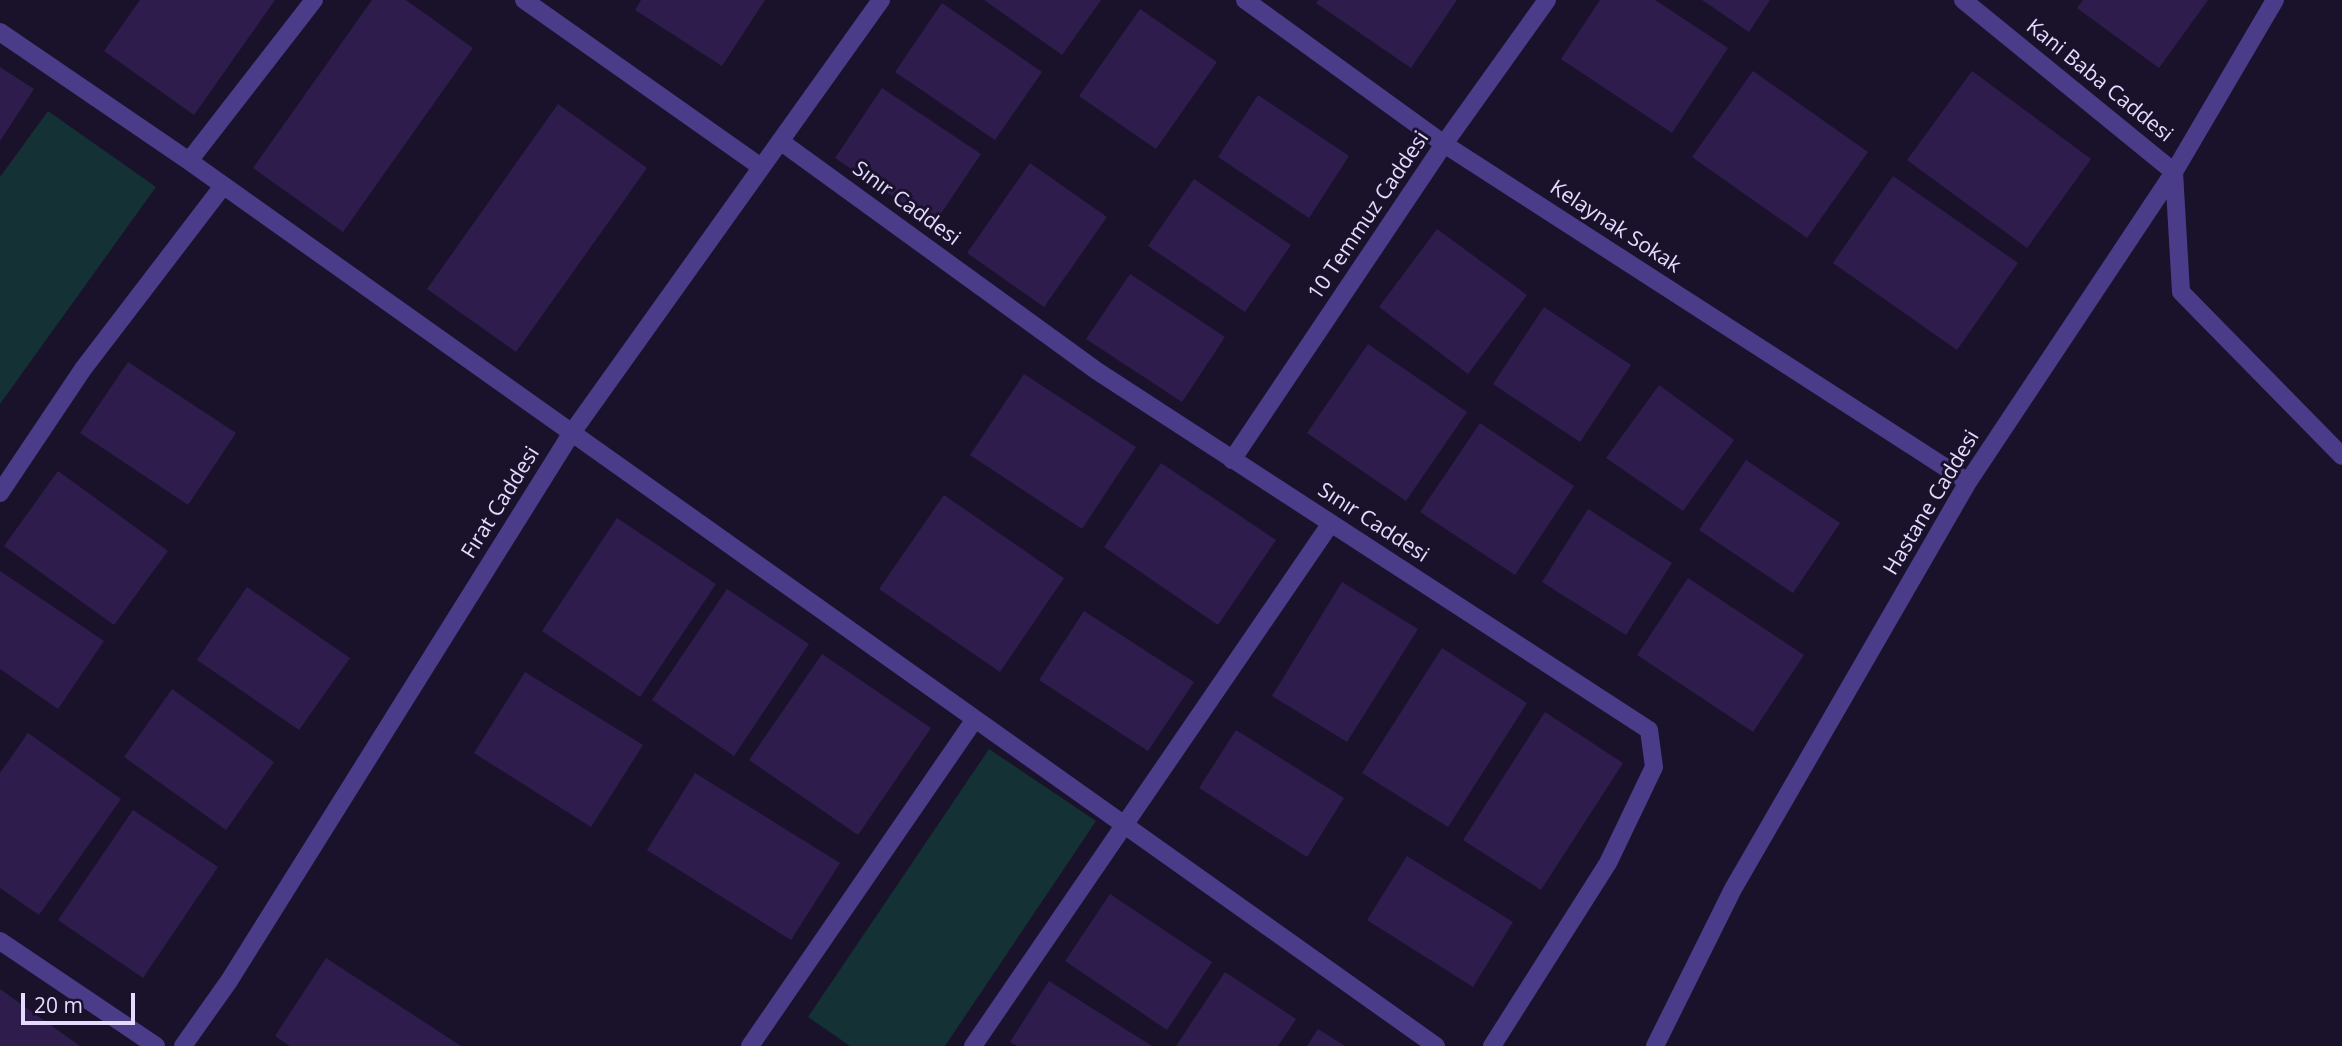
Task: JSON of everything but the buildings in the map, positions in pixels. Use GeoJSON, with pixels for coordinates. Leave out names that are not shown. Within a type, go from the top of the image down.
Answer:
{"type":"FeatureCollection","features":[{"type":"Feature","properties":{"kind":"street"},"geometry":{"type":"LineString","coordinates":[[189,161],[314,0]]}},
{"type":"Feature","properties":{"kind":"street"},"geometry":{"type":"LineString","coordinates":[[524,0],[761,167]]}},
{"type":"Feature","properties":{"kind":"street","name":"Fırat Caddesi"},"geometry":{"type":"LineString","coordinates":[[183,1046],[229,981],[571,434],[881,0]]}},
{"type":"Feature","properties":{"kind":"street","name":"Kelaynak Sokak"},"geometry":{"type":"LineString","coordinates":[[1245,0],[1444,144],[1968,482]]}},
{"type":"Feature","properties":{"kind":"street","name":"10 Temmuz Caddesi"},"geometry":{"type":"LineString","coordinates":[[1232,460],[1444,144],[1548,0]]}},
{"type":"Feature","properties":{"kind":"street","name":"Kani Baba Caddesi"},"geometry":{"type":"LineString","coordinates":[[1963,0],[2174,172]]}},
{"type":"Feature","properties":{"kind":"street","name":"Hastane Caddesi"},"geometry":{"type":"LineString","coordinates":[[1655,1046],[1733,889],[1968,482],[2174,172],[2275,0]]}},
{"type":"Feature","properties":{"kind":"street"},"geometry":{"type":"LineString","coordinates":[[0,32],[189,161],[1436,1046]]}},
{"type":"Feature","properties":{"kind":"street","name":"Sınır Caddesi"},"geometry":{"type":"LineString","coordinates":[[780,141],[1097,371],[1649,730],[1654,767],[1608,863],[1492,1046]]}},
{"type":"Feature","properties":{"kind":"street"},"geometry":{"type":"LineString","coordinates":[[2174,172],[2181,292],[2342,456]]}},
{"type":"Feature","properties":{"kind":"street"},"geometry":{"type":"LineString","coordinates":[[0,493],[83,369],[223,186]]}},
{"type":"Feature","properties":{"kind":"street"},"geometry":{"type":"LineString","coordinates":[[973,1046],[1331,523]]}},
{"type":"Feature","properties":{"kind":"street"},"geometry":{"type":"LineString","coordinates":[[750,1046],[975,719]]}},
{"type":"Feature","properties":{"kind":"street"},"geometry":{"type":"LineString","coordinates":[[0,941],[156,1046]]}},
{"type":"Feature","properties":{"kind":"green space"},"geometry":{"type":"Polygon","coordinates":[[[48,111],[156,187],[0,404],[0,177],[48,111]]]}},
{"type":"Feature","properties":{"kind":"green space"},"geometry":{"type":"Polygon","coordinates":[[[989,749],[1096,821],[945,1046],[850,1046],[808,1017],[989,749]]]}}]}
